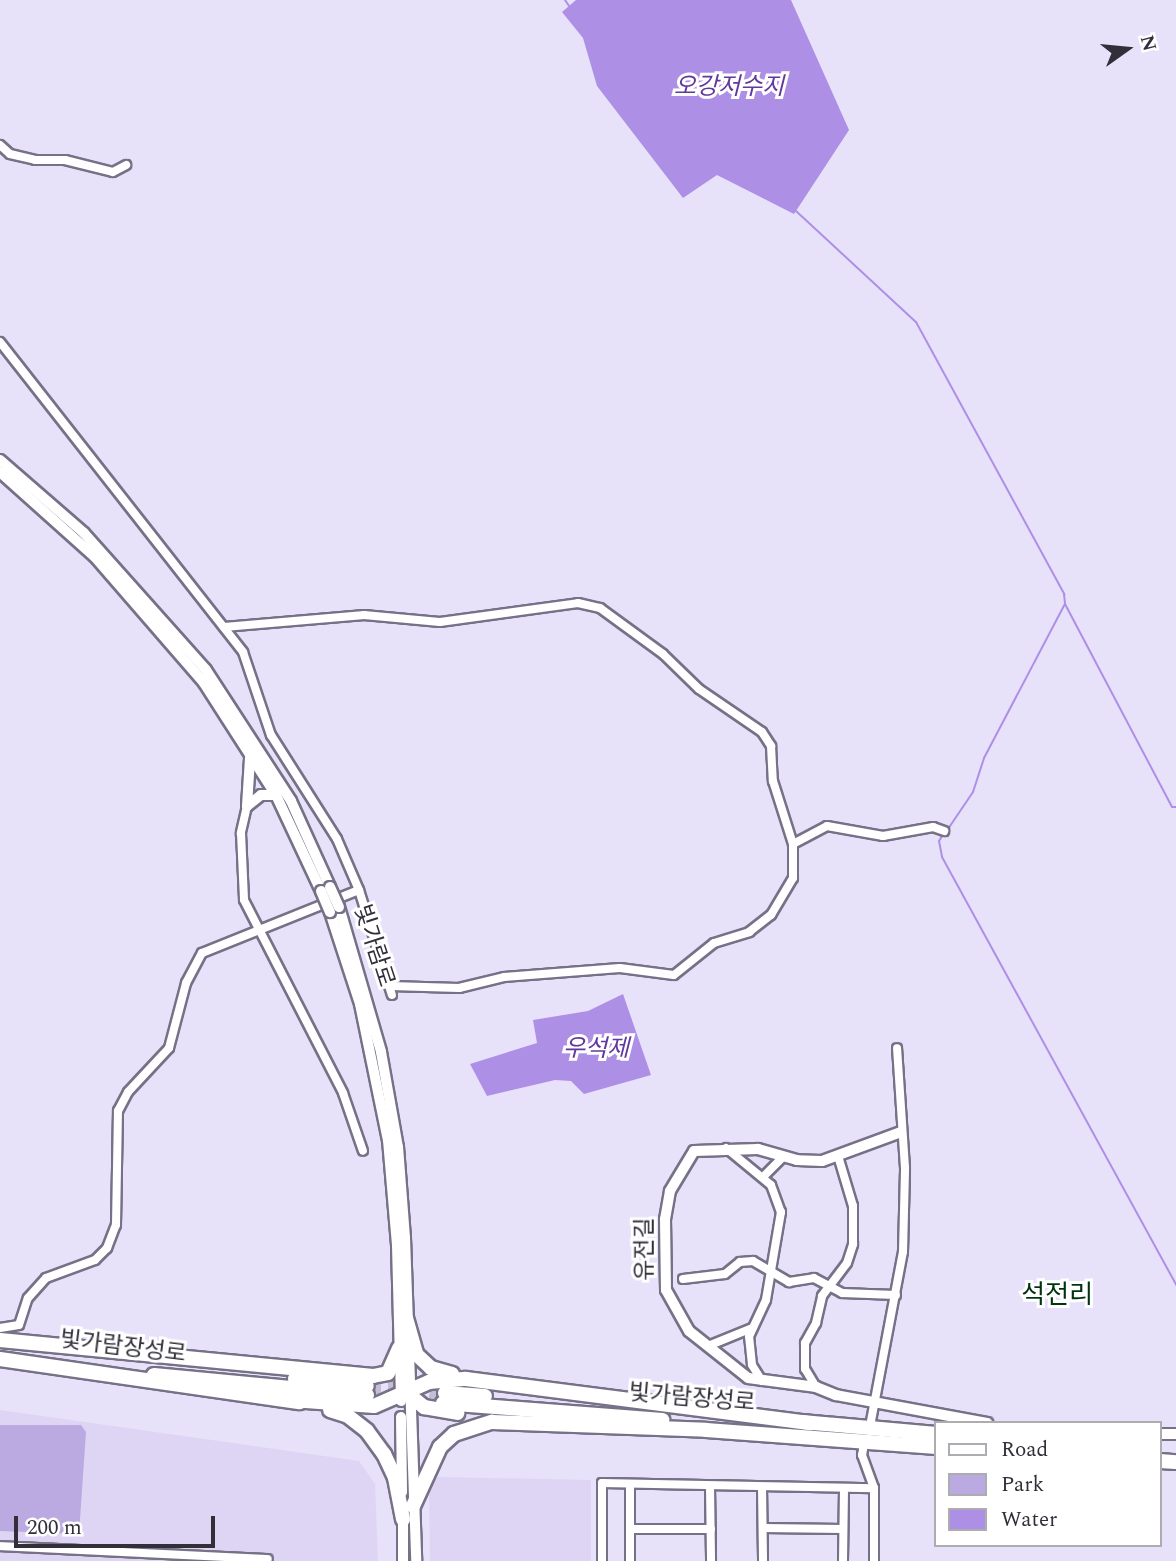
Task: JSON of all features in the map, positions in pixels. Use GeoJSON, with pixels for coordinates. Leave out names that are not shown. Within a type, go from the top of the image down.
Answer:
{"type":"FeatureCollection","features":[{"type":"Feature","properties":{"kind":"highway"},"geometry":{"type":"LineString","coordinates":[[406,1318],[416,1354],[438,1372],[466,1379],[811,1423]]}},
{"type":"Feature","properties":{"kind":"highway"},"geometry":{"type":"LineString","coordinates":[[0,1340],[370,1391],[405,1394],[442,1392]]}},
{"type":"Feature","properties":{"kind":"highway","name":"빛가람장성로"},"geometry":{"type":"LineString","coordinates":[[0,1346],[370,1391]]}},
{"type":"Feature","properties":{"kind":"highway"},"geometry":{"type":"LineString","coordinates":[[370,1391],[388,1373],[399,1349]]}},
{"type":"Feature","properties":{"kind":"highway"},"geometry":{"type":"LineString","coordinates":[[0,1357],[171,1387],[292,1400],[348,1416],[367,1431],[395,1478],[403,1519]]}},
{"type":"Feature","properties":{"kind":"highway","name":"빛가람장성로"},"geometry":{"type":"LineString","coordinates":[[0,1357],[370,1391]]}},
{"type":"Feature","properties":{"kind":"highway"},"geometry":{"type":"LineString","coordinates":[[429,1409],[426,1395],[442,1392],[466,1379]]}},
{"type":"Feature","properties":{"kind":"highway"},"geometry":{"type":"LineString","coordinates":[[292,1400],[370,1391],[405,1394],[429,1409],[534,1422],[934,1445]]}},
{"type":"Feature","properties":{"kind":"highway","name":"빛가람장성로"},"geometry":{"type":"LineString","coordinates":[[442,1392],[934,1434]]}},
{"type":"Feature","properties":{"kind":"highway","name":"빛가람장성로"},"geometry":{"type":"LineString","coordinates":[[442,1392],[934,1445]]}},
{"type":"Feature","properties":{"kind":"highway"},"geometry":{"type":"LineString","coordinates":[[413,1506],[433,1456],[454,1434],[482,1423],[534,1422]]}},
{"type":"Feature","properties":{"kind":"main road","name":"빛가람로"},"geometry":{"type":"LineString","coordinates":[[0,460],[92,541],[206,670],[291,801],[361,972],[390,1098],[403,1199],[406,1318],[403,1561]]}},
{"type":"Feature","properties":{"kind":"main road","name":"빛가람로"},"geometry":{"type":"LineString","coordinates":[[0,472],[95,557],[176,648],[276,795],[326,889]]}},
{"type":"Feature","properties":{"kind":"main road"},"geometry":{"type":"LineString","coordinates":[[247,806],[253,771],[250,754]]}},
{"type":"Feature","properties":{"kind":"main road"},"geometry":{"type":"LineString","coordinates":[[247,806],[261,795],[276,795]]}},
{"type":"Feature","properties":{"kind":"main road","name":"빛가람로"},"geometry":{"type":"LineString","coordinates":[[334,909],[380,1088],[395,1216],[399,1349],[405,1394],[416,1561]]}},
{"type":"Feature","properties":{"kind":"main road","name":"유전길"},"geometry":{"type":"LineString","coordinates":[[901,1132],[838,1156],[814,1161],[783,1157],[758,1149],[697,1150],[687,1157],[670,1191],[665,1219],[666,1290],[689,1331],[738,1373],[763,1382],[816,1387],[875,1403],[976,1421]]}},
{"type":"Feature","properties":{"kind":"street"},"geometry":{"type":"LineString","coordinates":[[0,145],[10,154],[35,160],[65,160],[113,172],[126,165]]}},
{"type":"Feature","properties":{"kind":"street"},"geometry":{"type":"LineString","coordinates":[[0,342],[243,652],[271,735],[337,839],[359,890],[391,990],[459,988],[503,977],[620,968],[674,975],[714,943],[749,932],[771,915],[793,878],[793,844],[772,781],[771,746],[762,732],[699,689],[663,654],[600,608],[578,603],[440,622],[364,615],[224,627]]}},
{"type":"Feature","properties":{"kind":"street"},"geometry":{"type":"LineString","coordinates":[[247,806],[241,833],[244,900],[257,933],[343,1093],[363,1150]]}},
{"type":"Feature","properties":{"kind":"street"},"geometry":{"type":"LineString","coordinates":[[793,844],[827,826],[883,836],[933,827],[944,831]]}},
{"type":"Feature","properties":{"kind":"street"},"geometry":{"type":"LineString","coordinates":[[0,1328],[19,1325],[29,1298],[46,1278],[96,1260],[107,1248],[116,1224],[116,1126],[121,1103],[169,1048],[186,983],[202,953],[359,890]]}},
{"type":"Feature","properties":{"kind":"street"},"geometry":{"type":"LineString","coordinates":[[871,1421],[896,1295],[905,1209],[897,1048]]}},
{"type":"Feature","properties":{"kind":"street"},"geometry":{"type":"LineString","coordinates":[[726,1149],[763,1177],[781,1212],[777,1254],[770,1269],[764,1310],[752,1328],[750,1359],[763,1382]]}},
{"type":"Feature","properties":{"kind":"street"},"geometry":{"type":"LineString","coordinates":[[816,1387],[805,1368],[803,1351],[829,1287],[848,1263],[854,1226],[850,1191],[838,1156]]}},
{"type":"Feature","properties":{"kind":"street"},"geometry":{"type":"LineString","coordinates":[[763,1177],[783,1157]]}},
{"type":"Feature","properties":{"kind":"street"},"geometry":{"type":"LineString","coordinates":[[683,1279],[725,1274],[744,1261],[770,1269],[784,1281],[814,1278],[848,1294],[896,1295]]}},
{"type":"Feature","properties":{"kind":"street"},"geometry":{"type":"LineString","coordinates":[[708,1346],[752,1328]]}},
{"type":"Feature","properties":{"kind":"street"},"geometry":{"type":"LineString","coordinates":[[864,1444],[862,1455],[874,1488],[874,1561]]}},
{"type":"Feature","properties":{"kind":"street"},"geometry":{"type":"LineString","coordinates":[[602,1561],[602,1483],[874,1488]]}},
{"type":"Feature","properties":{"kind":"street"},"geometry":{"type":"LineString","coordinates":[[630,1484],[630,1561]]}},
{"type":"Feature","properties":{"kind":"street"},"geometry":{"type":"LineString","coordinates":[[710,1486],[711,1561]]}},
{"type":"Feature","properties":{"kind":"street"},"geometry":{"type":"LineString","coordinates":[[762,1487],[763,1561]]}},
{"type":"Feature","properties":{"kind":"street"},"geometry":{"type":"LineString","coordinates":[[843,1561],[844,1488]]}},
{"type":"Feature","properties":{"kind":"street"},"geometry":{"type":"LineString","coordinates":[[630,1529],[710,1528]]}},
{"type":"Feature","properties":{"kind":"street"},"geometry":{"type":"LineString","coordinates":[[763,1528],[843,1529]]}},
{"type":"Feature","properties":{"kind":"street"},"geometry":{"type":"LineString","coordinates":[[0,1546],[268,1559]]}},
{"type":"Feature","properties":{"kind":"shaded area"},"geometry":{"type":"Polygon","coordinates":[[[0,1410],[359,1461],[375,1484],[378,1561],[0,1561],[0,1410]]]}},
{"type":"Feature","properties":{"kind":"shaded area"},"geometry":{"type":"Polygon","coordinates":[[[438,1477],[591,1480],[591,1561],[430,1561],[429,1484],[438,1477]]]}},
{"type":"Feature","properties":{"kind":"green space"},"geometry":{"type":"Polygon","coordinates":[[[0,1425],[81,1425],[86,1432],[79,1534],[0,1531],[0,1425]]]}},
{"type":"Feature","properties":{"kind":"water","name":"오강저수지"},"geometry":{"type":"Polygon","coordinates":[[[576,0],[791,0],[849,130],[794,214],[717,175],[683,198],[597,86],[583,38],[562,12],[576,0]]]}},
{"type":"Feature","properties":{"kind":"water","name":"우석제"},"geometry":{"type":"Polygon","coordinates":[[[623,994],[651,1075],[584,1094],[571,1081],[555,1080],[487,1096],[470,1064],[537,1043],[533,1020],[588,1011],[623,994]]]}},
{"type":"Feature","properties":{"kind":"waterway"},"geometry":{"type":"LineString","coordinates":[[565,0],[569,6]]}},
{"type":"Feature","properties":{"kind":"waterway"},"geometry":{"type":"LineString","coordinates":[[796,211],[916,322],[1064,594],[1065,604],[1172,807],[1176,807]]}},
{"type":"Feature","properties":{"kind":"waterway"},"geometry":{"type":"LineString","coordinates":[[948,829],[973,792],[984,758],[1065,604]]}},
{"type":"Feature","properties":{"kind":"waterway"},"geometry":{"type":"LineString","coordinates":[[944,833],[939,841],[942,857],[1176,1285]]}},
{"type":"Feature","properties":{"kind":"tunnel"},"geometry":{"type":"LineString","coordinates":[[367,1386],[445,1393]]}},
{"type":"Feature","properties":{"kind":"district","name":"석전리"},"geometry":{"type":"Point","coordinates":[1057,1296]}}]}
